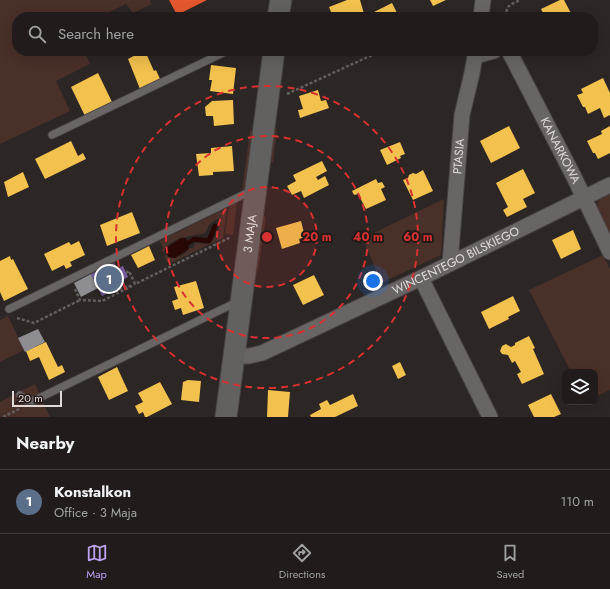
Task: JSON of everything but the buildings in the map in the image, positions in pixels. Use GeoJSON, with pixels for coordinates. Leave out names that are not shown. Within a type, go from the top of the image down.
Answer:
{"type":"FeatureCollection","features":[{"type":"Feature","properties":{"kind":"street"},"geometry":{"type":"LineString","coordinates":[[279,12],[281,0]]}},
{"type":"Feature","properties":{"kind":"street","name":"3 MAJA"},"geometry":{"type":"LineString","coordinates":[[226,417],[273,56]]}},
{"type":"Feature","properties":{"kind":"street","name":"PTASIA"},"geometry":{"type":"LineString","coordinates":[[450,263],[462,115],[475,56]]}},
{"type":"Feature","properties":{"kind":"street","name":"KANARKOWA"},"geometry":{"type":"LineString","coordinates":[[512,56],[574,177],[610,252]]}},
{"type":"Feature","properties":{"kind":"street","name":"WINCENTEGO BILSKIEGO"},"geometry":{"type":"LineString","coordinates":[[234,356],[248,356],[262,353],[421,278],[610,185]]}},
{"type":"Feature","properties":{"kind":"street"},"geometry":{"type":"LineString","coordinates":[[421,278],[490,417]]}},
{"type":"Feature","properties":{"kind":"lane"},"geometry":{"type":"LineString","coordinates":[[52,135],[217,56]]}},
{"type":"Feature","properties":{"kind":"lane"},"geometry":{"type":"LineString","coordinates":[[9,309],[256,188]]}},
{"type":"Feature","properties":{"kind":"lane"},"geometry":{"type":"LineString","coordinates":[[20,395],[26,400],[33,401],[241,300]]}},
{"type":"Feature","properties":{"kind":"path"},"geometry":{"type":"LineString","coordinates":[[506,12],[508,6],[520,0]]}},
{"type":"Feature","properties":{"kind":"path"},"geometry":{"type":"LineString","coordinates":[[472,12],[483,9]]}},
{"type":"Feature","properties":{"kind":"path"},"geometry":{"type":"LineString","coordinates":[[287,94],[370,56]]}},
{"type":"Feature","properties":{"kind":"path"},"geometry":{"type":"LineString","coordinates":[[15,317],[34,323],[80,298],[102,301],[235,235]]}},
{"type":"Feature","properties":{"kind":"path"},"geometry":{"type":"LineString","coordinates":[[126,273],[129,271],[133,285]]}},
{"type":"Feature","properties":{"kind":"path"},"geometry":{"type":"LineString","coordinates":[[116,289],[117,291],[133,285]]}},
{"type":"Feature","properties":{"kind":"shaded area"},"geometry":{"type":"Polygon","coordinates":[[[0,0],[150,0],[152,4],[135,12],[132,12],[126,4],[109,12],[12,12],[12,56],[86,56],[90,64],[56,81],[70,111],[0,144],[0,0]]]}},
{"type":"Feature","properties":{"kind":"shaded area"},"geometry":{"type":"Polygon","coordinates":[[[276,128],[272,163],[269,160],[273,130],[276,128]]]}},
{"type":"Feature","properties":{"kind":"shaded area"},"geometry":{"type":"Polygon","coordinates":[[[250,131],[255,131],[248,188],[242,191],[250,131]]]}},
{"type":"Feature","properties":{"kind":"shaded area"},"geometry":{"type":"Polygon","coordinates":[[[610,193],[610,233],[598,209],[598,202],[610,193]]]}},
{"type":"Feature","properties":{"kind":"shaded area"},"geometry":{"type":"Polygon","coordinates":[[[444,199],[441,255],[381,283],[363,238],[444,199]]]}},
{"type":"Feature","properties":{"kind":"shaded area"},"geometry":{"type":"Polygon","coordinates":[[[237,202],[233,235],[225,234],[229,206],[237,202]]]}},
{"type":"Feature","properties":{"kind":"shaded area"},"geometry":{"type":"Polygon","coordinates":[[[227,208],[223,238],[171,263],[167,262],[164,255],[171,258],[176,257],[184,254],[189,248],[193,248],[195,243],[205,244],[212,241],[218,231],[220,220],[217,219],[212,222],[203,234],[181,238],[170,243],[163,252],[160,241],[227,208]]]}},
{"type":"Feature","properties":{"kind":"shaded area"},"geometry":{"type":"Polygon","coordinates":[[[264,216],[266,217],[258,271],[255,268],[261,219],[264,216]]]}},
{"type":"Feature","properties":{"kind":"shaded area"},"geometry":{"type":"Polygon","coordinates":[[[181,238],[186,238],[189,249],[175,258],[169,257],[165,251],[166,248],[181,238]]]}},
{"type":"Feature","properties":{"kind":"shaded area"},"geometry":{"type":"Polygon","coordinates":[[[603,255],[610,269],[610,390],[598,396],[598,369],[569,369],[529,290],[603,255]]]}},
{"type":"Feature","properties":{"kind":"shaded area"},"geometry":{"type":"Polygon","coordinates":[[[8,316],[24,350],[0,362],[0,320],[8,316]]]}},
{"type":"Feature","properties":{"kind":"shaded area"},"geometry":{"type":"Polygon","coordinates":[[[35,384],[50,417],[0,417],[0,402],[35,384]]]}},
{"type":"Feature","properties":{"kind":"waterway"},"geometry":{"type":"LineString","coordinates":[[188,243],[194,239],[209,241],[215,226]]}},
{"type":"Feature","properties":{"kind":"place","name":"Konstalkon"},"geometry":{"type":"Point","coordinates":[109,279]}}]}
